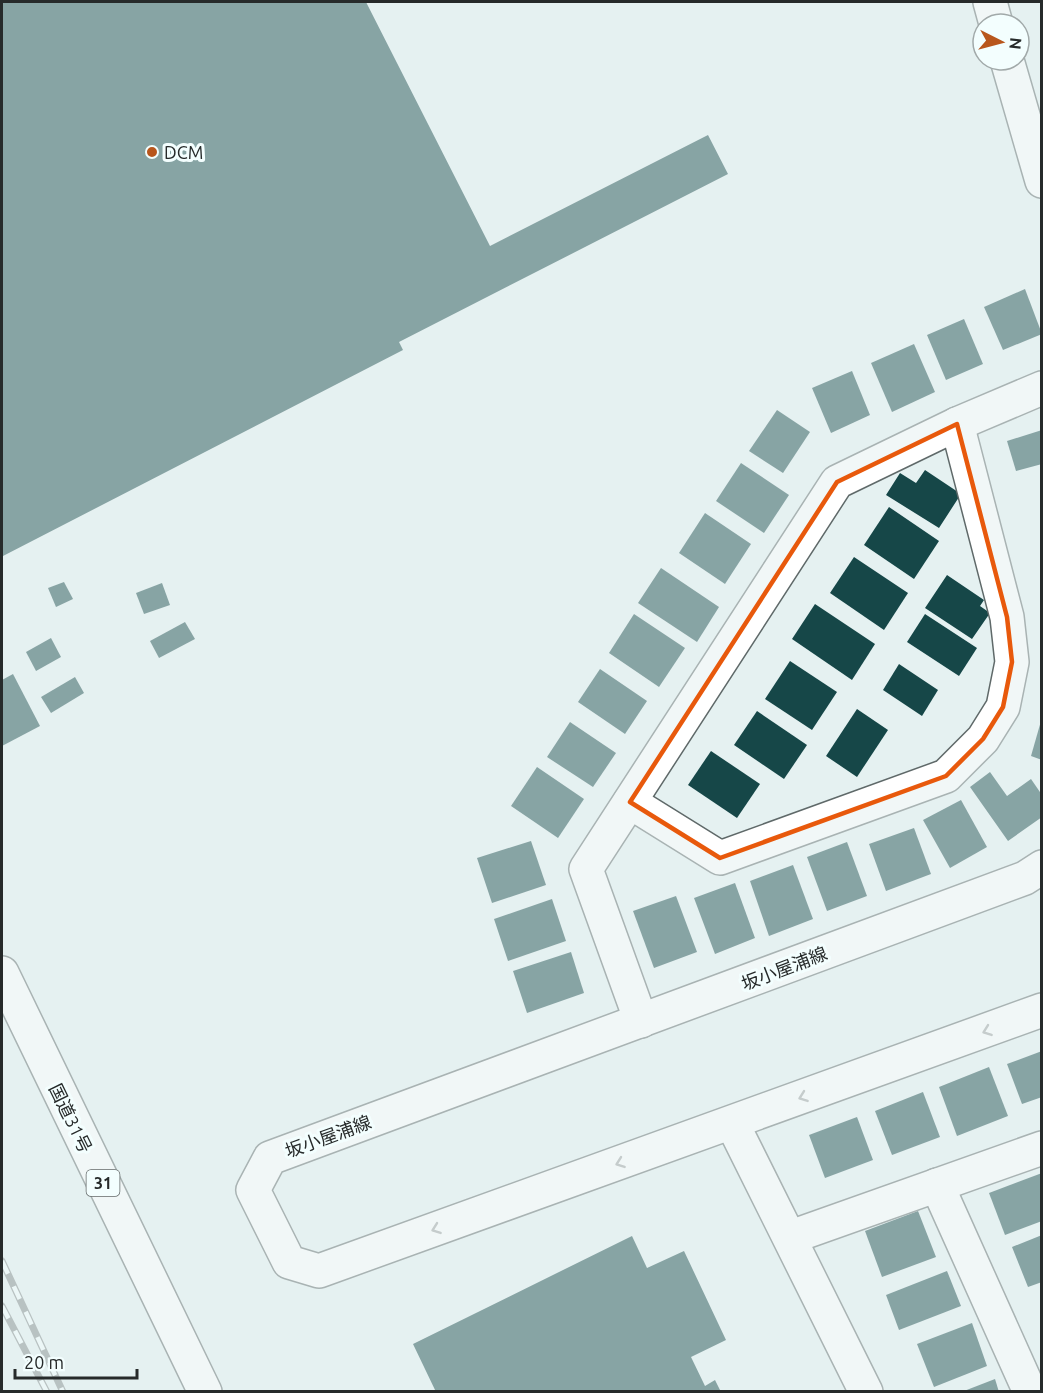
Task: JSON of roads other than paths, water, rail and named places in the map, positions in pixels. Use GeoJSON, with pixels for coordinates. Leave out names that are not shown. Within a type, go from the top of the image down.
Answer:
{"type":"FeatureCollection","features":[{"type":"Feature","properties":{"kind":"main road"},"geometry":{"type":"LineString","coordinates":[[1010,72],[1041,181]]}},
{"type":"Feature","properties":{"kind":"main road"},"geometry":{"type":"LineString","coordinates":[[640,1021],[586,869],[837,482],[957,424],[1041,388]]}},
{"type":"Feature","properties":{"kind":"main road"},"geometry":{"type":"LineString","coordinates":[[630,802],[720,858],[946,776],[983,740],[1003,707],[1012,662],[1007,617],[957,424]]}},
{"type":"Feature","properties":{"kind":"main road","name":"坂小屋浦線"},"geometry":{"type":"LineString","coordinates":[[1041,867],[1024,878],[270,1158],[253,1190],[289,1262],[319,1271],[1041,1011]]}},
{"type":"Feature","properties":{"kind":"main road","name":"国道31号"},"geometry":{"type":"LineString","coordinates":[[2,973],[206,1392]]}},
{"type":"Feature","properties":{"kind":"main road"},"geometry":{"type":"LineString","coordinates":[[732,1123],[791,1237],[866,1392]]}},
{"type":"Feature","properties":{"kind":"main road"},"geometry":{"type":"LineString","coordinates":[[791,1237],[1041,1148]]}},
{"type":"Feature","properties":{"kind":"main road"},"geometry":{"type":"LineString","coordinates":[[937,1185],[1030,1392]]}},
{"type":"Feature","properties":{"kind":"railway"},"geometry":{"type":"LineString","coordinates":[[2,1261],[63,1392]]}},
{"type":"Feature","properties":{"kind":"railway"},"geometry":{"type":"LineString","coordinates":[[2,1306],[47,1392]]}},
{"type":"Feature","properties":{"kind":"place","name":"DCM"},"geometry":{"type":"Point","coordinates":[152,152]}}]}
